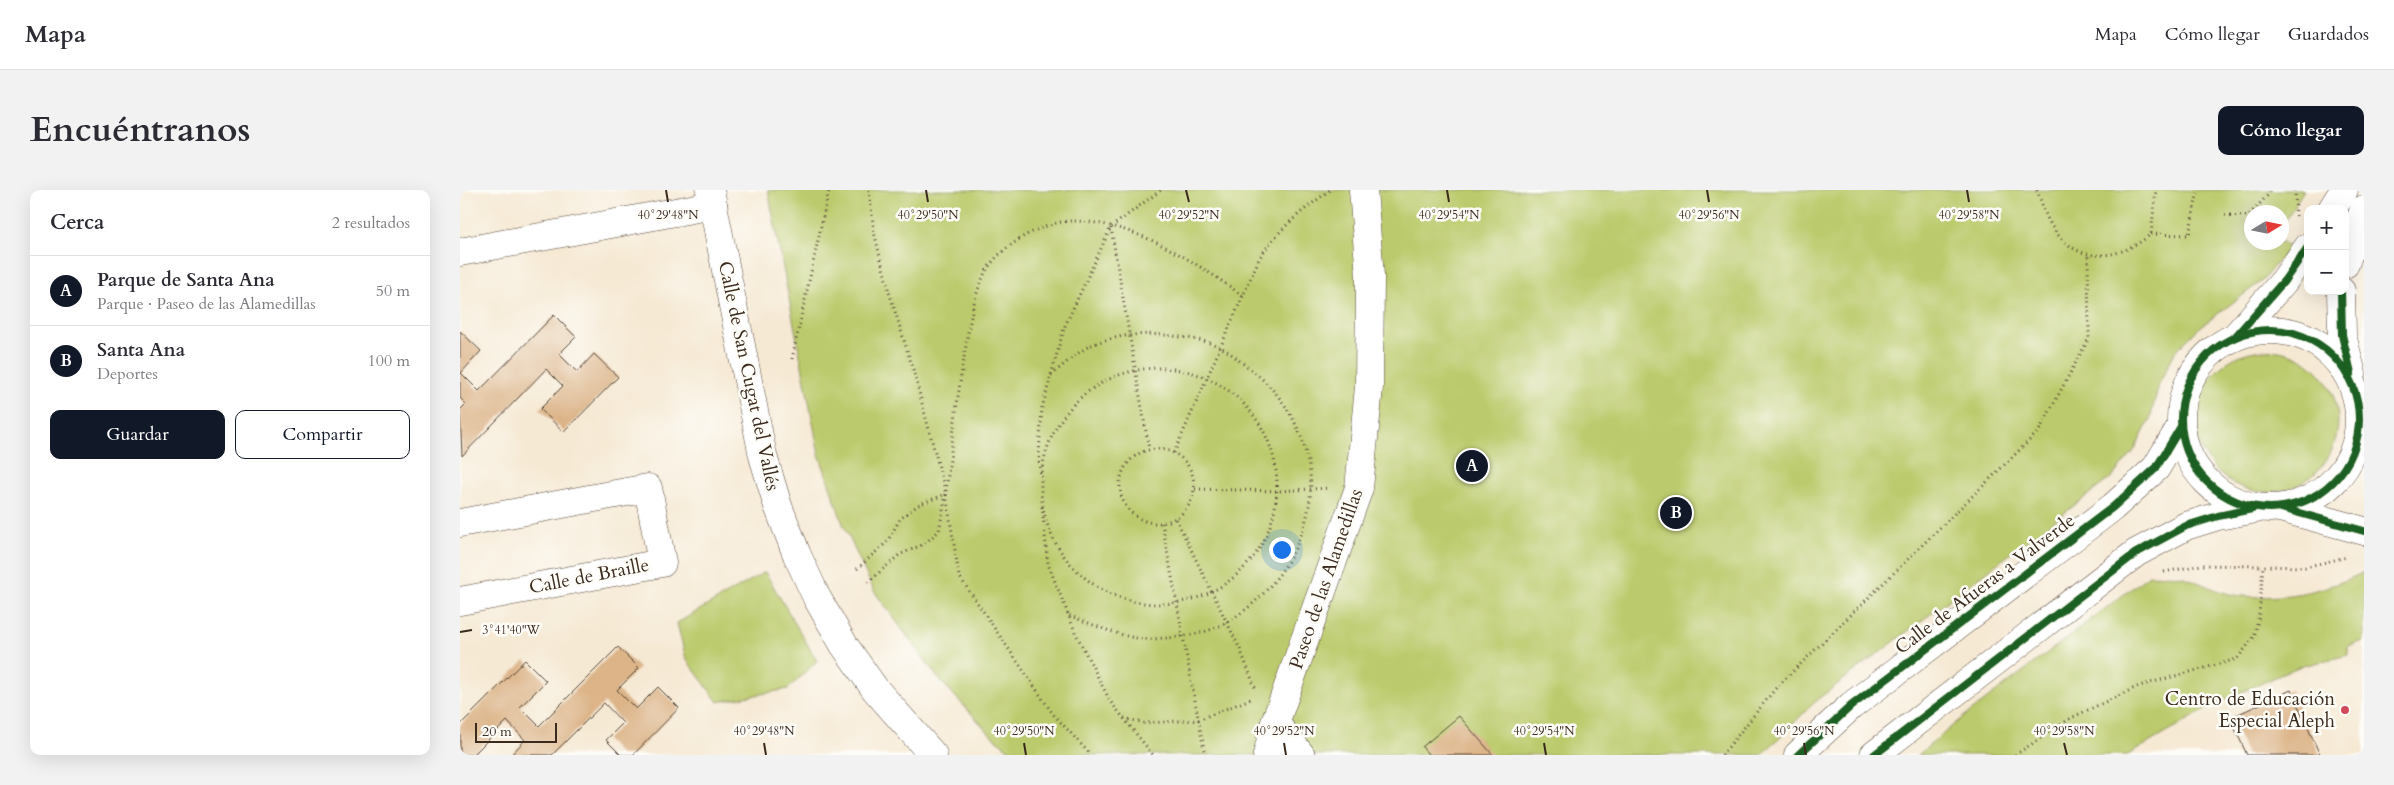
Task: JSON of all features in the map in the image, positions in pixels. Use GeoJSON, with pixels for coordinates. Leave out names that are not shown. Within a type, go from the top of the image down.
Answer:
{"type":"FeatureCollection","features":[{"type":"Feature","properties":{"kind":"street","name":"Paseo de las Alamedillas"},"geometry":{"type":"LineString","coordinates":[[1267,755],[1275,723],[1359,488],[1369,388],[1370,276],[1362,190]]}},
{"type":"Feature","properties":{"kind":"street"},"geometry":{"type":"LineString","coordinates":[[2335,205],[2344,190]]}},
{"type":"Feature","properties":{"kind":"street"},"geometry":{"type":"LineString","coordinates":[[460,252],[712,198]]}},
{"type":"Feature","properties":{"kind":"street","name":"Calle de San Cugat del Vallés"},"geometry":{"type":"LineString","coordinates":[[712,198],[763,456],[778,506],[797,555],[817,598],[844,645],[875,690],[933,755]]}},
{"type":"Feature","properties":{"kind":"street"},"geometry":{"type":"LineString","coordinates":[[2349,252],[2364,209]]}},
{"type":"Feature","properties":{"kind":"street"},"geometry":{"type":"LineString","coordinates":[[2236,336],[2284,281],[2306,250]]}},
{"type":"Feature","properties":{"kind":"street"},"geometry":{"type":"LineString","coordinates":[[1874,755],[2136,553],[2186,526],[2218,516],[2302,502],[2323,491],[2340,475],[2360,450],[2361,402],[2342,335],[2340,295]]}},
{"type":"Feature","properties":{"kind":"street"},"geometry":{"type":"LineString","coordinates":[[2359,542],[2269,508],[2236,504],[2216,491],[2190,458],[2180,428],[2180,410],[2185,389],[2195,368],[2211,350],[2236,336],[2263,328],[2286,331],[2307,338],[2329,351],[2345,370],[2361,402]]}},
{"type":"Feature","properties":{"kind":"street","name":"Calle de Afueras a Valverde"},"geometry":{"type":"LineString","coordinates":[[1798,755],[1851,706],[2113,507],[2156,468],[2180,428]]}},
{"type":"Feature","properties":{"kind":"street","name":"Calle de Braille"},"geometry":{"type":"LineString","coordinates":[[460,523],[648,488],[662,563],[460,601]]}},
{"type":"Feature","properties":{"kind":"street"},"geometry":{"type":"LineString","coordinates":[[1275,723],[1301,755]]}},
{"type":"Feature","properties":{"kind":"path"},"geometry":{"type":"LineString","coordinates":[[792,359],[829,190]]}},
{"type":"Feature","properties":{"kind":"path"},"geometry":{"type":"LineString","coordinates":[[869,190],[874,232],[889,292],[913,369],[946,494],[959,576],[1053,714],[1091,755]]}},
{"type":"Feature","properties":{"kind":"path"},"geometry":{"type":"LineString","coordinates":[[1153,755],[1110,701],[1068,615],[1048,564],[1039,454],[1042,408],[1064,328],[1111,227],[1161,190]]}},
{"type":"Feature","properties":{"kind":"path"},"geometry":{"type":"LineString","coordinates":[[1174,453],[1260,257],[1275,235],[1294,217],[1330,190]]}},
{"type":"Feature","properties":{"kind":"path"},"geometry":{"type":"LineString","coordinates":[[2037,190],[2050,223],[2064,243],[2088,256],[2116,254],[2135,246],[2151,234],[2189,235],[2198,190]]}},
{"type":"Feature","properties":{"kind":"path"},"geometry":{"type":"LineString","coordinates":[[2151,234],[2156,190]]}},
{"type":"Feature","properties":{"kind":"path"},"geometry":{"type":"LineString","coordinates":[[2225,215],[2248,216],[2268,195],[2270,190]]}},
{"type":"Feature","properties":{"kind":"path"},"geometry":{"type":"LineString","coordinates":[[2295,190],[2296,217]]}},
{"type":"Feature","properties":{"kind":"path"},"geometry":{"type":"LineString","coordinates":[[865,585],[899,556],[924,544],[939,530],[946,494],[958,391],[971,316],[984,274],[1000,252],[1027,235],[1069,220],[1111,227],[1143,237],[1177,253],[1243,296]]}},
{"type":"Feature","properties":{"kind":"path"},"geometry":{"type":"LineString","coordinates":[[1111,227],[1149,449]]}},
{"type":"Feature","properties":{"kind":"path"},"geometry":{"type":"LineString","coordinates":[[1722,755],[1776,688],[2039,431],[2089,338],[2088,256]]}},
{"type":"Feature","properties":{"kind":"path"},"geometry":{"type":"LineString","coordinates":[[1051,375],[1093,344],[1140,333],[1183,337],[1220,347],[1263,377],[1289,410],[1302,438],[1310,468],[1310,489],[1305,528],[1283,570],[1256,602],[1225,623],[1207,631],[1183,636],[1144,639],[1113,632],[1068,615]]}},
{"type":"Feature","properties":{"kind":"path"},"geometry":{"type":"LineString","coordinates":[[1176,369],[1208,376],[1237,395],[1260,422],[1273,454],[1278,491],[1271,520],[1258,549],[1238,576],[1211,594],[1178,604],[1139,605],[1102,592],[1074,566],[1053,536],[1042,500],[1042,464],[1053,431],[1073,402],[1102,382],[1135,370],[1176,369]]}},
{"type":"Feature","properties":{"kind":"path"},"geometry":{"type":"LineString","coordinates":[[1149,449],[1162,449],[1174,453],[1190,468],[1195,489],[1188,506],[1176,519],[1162,524],[1150,523],[1130,513],[1120,492],[1123,470],[1130,460],[1149,449]]}},
{"type":"Feature","properties":{"kind":"path"},"geometry":{"type":"LineString","coordinates":[[1195,489],[1278,491],[1359,488]]}},
{"type":"Feature","properties":{"kind":"path"},"geometry":{"type":"LineString","coordinates":[[857,569],[887,542],[900,519],[918,505],[946,494]]}},
{"type":"Feature","properties":{"kind":"path"},"geometry":{"type":"LineString","coordinates":[[1124,718],[1144,723],[1198,720],[1258,696],[1240,650],[1225,623],[1176,519]]}},
{"type":"Feature","properties":{"kind":"path"},"geometry":{"type":"LineString","coordinates":[[1162,524],[1205,755]]}},
{"type":"Feature","properties":{"kind":"path"},"geometry":{"type":"LineString","coordinates":[[2158,573],[2202,565],[2305,567],[2359,542]]}},
{"type":"Feature","properties":{"kind":"path"},"geometry":{"type":"LineString","coordinates":[[2015,755],[2071,718],[2139,686],[2237,659],[2254,637],[2259,615],[2262,566]]}},
{"type":"Feature","properties":{"kind":"green space"},"geometry":{"type":"Polygon","coordinates":[[[768,190],[2304,190],[2289,215],[2289,205],[2244,205],[2244,250],[2287,250],[2263,280],[2199,328],[2175,352],[2159,384],[2150,419],[2134,451],[2112,477],[1818,699],[1762,755],[1016,755],[993,737],[938,678],[874,591],[843,524],[819,454],[768,190]]]}},
{"type":"Feature","properties":{"kind":"green space"},"geometry":{"type":"Polygon","coordinates":[[[2267,350],[2294,356],[2306,362],[2317,371],[2326,382],[2332,394],[2338,421],[2332,448],[2326,460],[2317,471],[2306,480],[2294,486],[2267,492],[2240,486],[2228,480],[2217,471],[2208,460],[2202,448],[2196,421],[2202,394],[2208,382],[2217,371],[2228,362],[2240,356],[2267,350]]]}},
{"type":"Feature","properties":{"kind":"green space"},"geometry":{"type":"Polygon","coordinates":[[[765,572],[817,661],[788,689],[718,702],[686,659],[677,623],[765,572]]]}},
{"type":"Feature","properties":{"kind":"green space"},"geometry":{"type":"Polygon","coordinates":[[[2364,572],[2364,641],[2348,646],[2348,655],[2305,664],[2217,703],[2128,755],[1918,755],[1957,722],[2149,575],[2180,576],[2228,594],[2268,597],[2317,590],[2364,572]]]}},
{"type":"Feature","properties":{"kind":"building"},"geometry":{"type":"Polygon","coordinates":[[[554,315],[576,337],[559,354],[577,372],[594,354],[618,377],[564,432],[540,409],[563,386],[546,369],[462,456],[460,410],[466,404],[460,398],[460,331],[481,351],[461,373],[479,391],[554,315]]]}},
{"type":"Feature","properties":{"kind":"building"},"geometry":{"type":"Polygon","coordinates":[[[618,647],[639,668],[617,690],[636,709],[658,687],[679,708],[633,755],[621,755],[606,740],[623,723],[604,703],[552,755],[511,755],[525,740],[507,721],[473,755],[460,755],[460,725],[525,660],[546,681],[520,707],[539,726],[618,647]]]}},
{"type":"Feature","properties":{"kind":"building"},"geometry":{"type":"Polygon","coordinates":[[[2291,690],[2320,755],[2247,755],[2230,718],[2291,690]]]}},
{"type":"Feature","properties":{"kind":"building"},"geometry":{"type":"Polygon","coordinates":[[[1459,716],[1493,755],[1429,755],[1422,747],[1459,716]]]}},
{"type":"Feature","properties":{"kind":"cycle path"},"geometry":{"type":"LineString","coordinates":[[2236,336],[2284,281],[2306,250]]}},
{"type":"Feature","properties":{"kind":"cycle path"},"geometry":{"type":"LineString","coordinates":[[2341,295],[2342,335],[2351,373]]}},
{"type":"Feature","properties":{"kind":"cycle path"},"geometry":{"type":"LineString","coordinates":[[2261,330],[2279,330],[2296,333],[2312,340],[2327,350],[2339,362],[2349,377],[2356,393],[2359,419],[2358,436],[2353,453],[2339,476],[2327,488],[2312,498],[2296,505],[2279,508],[2261,508],[2244,505],[2228,498],[2213,488],[2201,476],[2191,461],[2184,445],[2181,428],[2181,410],[2184,393],[2191,377],[2201,362],[2213,350],[2228,340],[2244,333],[2261,330]]}},
{"type":"Feature","properties":{"kind":"cycle path"},"geometry":{"type":"LineString","coordinates":[[1798,755],[1851,706],[2113,507],[2156,468],[2180,428]]}},
{"type":"Feature","properties":{"kind":"cycle path"},"geometry":{"type":"LineString","coordinates":[[2281,508],[2364,531]]}},
{"type":"Feature","properties":{"kind":"cycle path"},"geometry":{"type":"LineString","coordinates":[[1874,755],[2136,553],[2186,526],[2218,516],[2252,509]]}},
{"type":"Feature","properties":{"kind":"place","name":"Parque de Santa Ana"},"geometry":{"type":"Point","coordinates":[1472,466]}},
{"type":"Feature","properties":{"kind":"place","name":"Santa Ana"},"geometry":{"type":"Point","coordinates":[1676,513]}},
{"type":"Feature","properties":{"kind":"place","name":"Centro de Educación Especial Aleph"},"geometry":{"type":"Point","coordinates":[2345,710]}}]}
